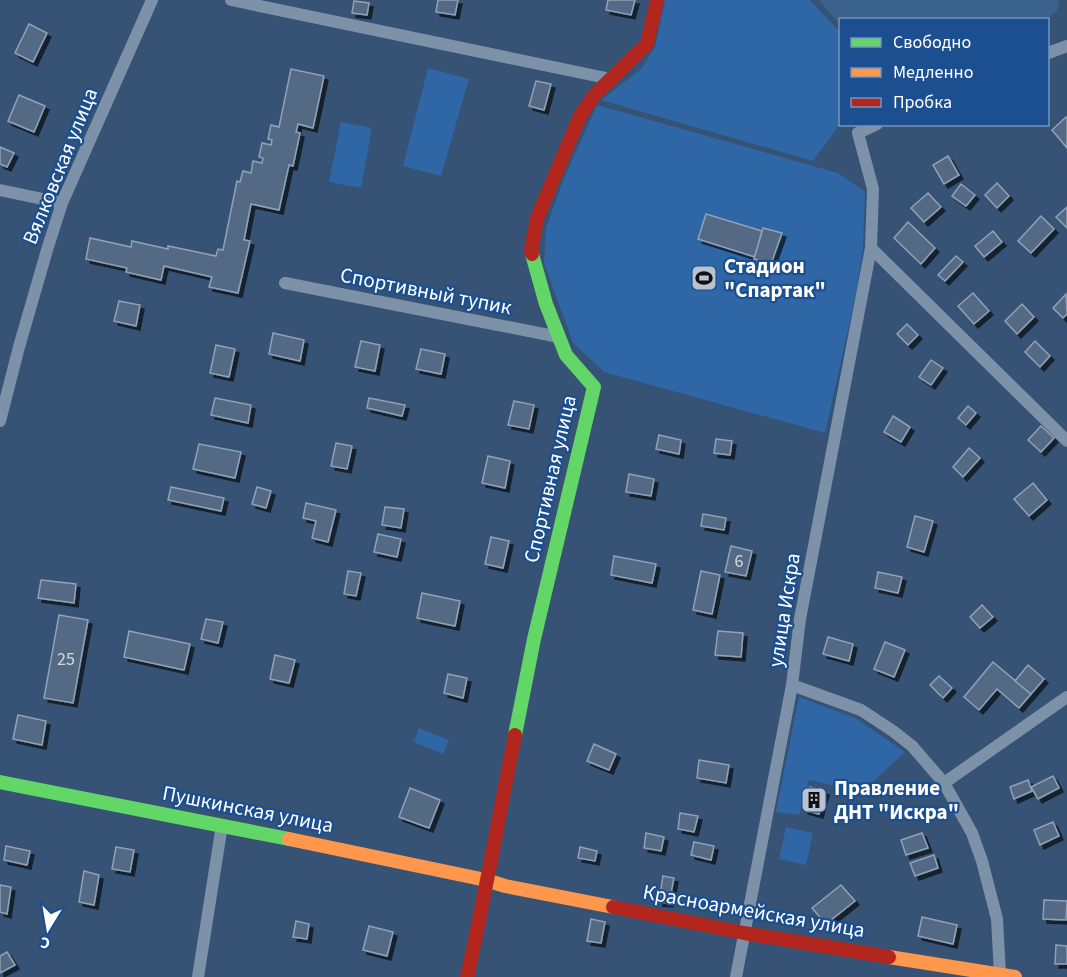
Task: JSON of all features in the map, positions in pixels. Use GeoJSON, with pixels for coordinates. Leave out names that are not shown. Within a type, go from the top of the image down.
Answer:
{"type":"FeatureCollection","features":[{"type":"Feature","properties":{"kind":"street","name":"Вялковская улица"},"geometry":{"type":"LineString","coordinates":[[0,421],[19,347],[62,203],[152,0]]}},
{"type":"Feature","properties":{"kind":"street"},"geometry":{"type":"LineString","coordinates":[[231,0],[611,79]]}},
{"type":"Feature","properties":{"kind":"street","name":"Спортивная улица"},"geometry":{"type":"LineString","coordinates":[[467,977],[534,639],[594,387],[566,355],[546,304],[531,250],[537,218],[580,116],[595,94],[648,44],[657,0]]}},
{"type":"Feature","properties":{"kind":"street"},"geometry":{"type":"LineString","coordinates":[[1049,52],[1067,46]]}},
{"type":"Feature","properties":{"kind":"street","name":"улица Искра"},"geometry":{"type":"LineString","coordinates":[[736,977],[792,685],[800,619],[871,249],[873,189],[858,133],[873,126]]}},
{"type":"Feature","properties":{"kind":"street"},"geometry":{"type":"LineString","coordinates":[[0,190],[62,203]]}},
{"type":"Feature","properties":{"kind":"street"},"geometry":{"type":"LineString","coordinates":[[871,249],[1067,441]]}},
{"type":"Feature","properties":{"kind":"street","name":"Спортивный тупик"},"geometry":{"type":"LineString","coordinates":[[285,283],[559,337]]}},
{"type":"Feature","properties":{"kind":"street"},"geometry":{"type":"LineString","coordinates":[[792,685],[869,715],[912,746],[944,783],[972,833],[982,861],[997,919],[1000,975]]}},
{"type":"Feature","properties":{"kind":"street"},"geometry":{"type":"LineString","coordinates":[[944,783],[1067,697]]}},
{"type":"Feature","properties":{"kind":"street","name":"Пушкинская улица"},"geometry":{"type":"LineString","coordinates":[[0,782],[486,880]]}},
{"type":"Feature","properties":{"kind":"street"},"geometry":{"type":"LineString","coordinates":[[198,977],[222,825]]}},
{"type":"Feature","properties":{"kind":"street","name":"Красноармейская улица"},"geometry":{"type":"LineString","coordinates":[[486,880],[505,886],[744,933],[1015,977]]}},
{"type":"Feature","properties":{"kind":"shaded area"},"geometry":{"type":"Polygon","coordinates":[[[665,0],[810,0],[839,31],[839,125],[813,161],[601,100],[641,69],[655,47],[665,0]]]}},
{"type":"Feature","properties":{"kind":"shaded area"},"geometry":{"type":"Polygon","coordinates":[[[819,0],[1059,1],[1057,11],[1048,18],[839,18],[839,24],[819,0]]]}},
{"type":"Feature","properties":{"kind":"shaded area"},"geometry":{"type":"Polygon","coordinates":[[[428,68],[469,79],[441,176],[403,166],[428,68]]]}},
{"type":"Feature","properties":{"kind":"shaded area","name":"Стадион \"Спартак\""},"geometry":{"type":"Polygon","coordinates":[[[597,105],[838,173],[865,192],[863,249],[856,294],[825,433],[604,372],[573,343],[544,263],[546,228],[564,178],[597,105]]]}},
{"type":"Feature","properties":{"kind":"shaded area"},"geometry":{"type":"Polygon","coordinates":[[[341,122],[372,128],[361,188],[329,182],[341,122]]]}},
{"type":"Feature","properties":{"kind":"shaded area"},"geometry":{"type":"Polygon","coordinates":[[[799,697],[855,718],[905,752],[862,792],[809,780],[799,815],[776,812],[799,697]]]}},
{"type":"Feature","properties":{"kind":"shaded area"},"geometry":{"type":"Polygon","coordinates":[[[419,728],[449,740],[443,754],[414,742],[419,728]]]}},
{"type":"Feature","properties":{"kind":"shaded area"},"geometry":{"type":"Polygon","coordinates":[[[786,827],[813,833],[806,865],[779,859],[786,827]]]}},
{"type":"Feature","properties":{"kind":"building"},"geometry":{"type":"Polygon","coordinates":[[[438,0],[458,0],[455,15],[436,12],[438,0]]]}},
{"type":"Feature","properties":{"kind":"building"},"geometry":{"type":"Polygon","coordinates":[[[608,0],[635,0],[631,15],[606,10],[608,0]]]}},
{"type":"Feature","properties":{"kind":"building"},"geometry":{"type":"Polygon","coordinates":[[[354,1],[369,3],[367,15],[352,13],[354,1]]]}},
{"type":"Feature","properties":{"kind":"building"},"geometry":{"type":"Polygon","coordinates":[[[29,24],[47,33],[33,62],[15,53],[29,24]]]}},
{"type":"Feature","properties":{"kind":"building"},"geometry":{"type":"Polygon","coordinates":[[[291,69],[324,76],[313,128],[298,124],[296,132],[300,133],[293,166],[289,165],[279,210],[251,204],[244,240],[250,241],[238,293],[209,287],[212,277],[164,266],[161,280],[126,272],[127,268],[86,259],[90,238],[131,247],[132,241],[168,249],[168,246],[216,256],[218,249],[223,250],[237,181],[240,182],[243,171],[251,173],[253,161],[262,163],[263,158],[259,157],[262,143],[271,145],[272,140],[268,139],[271,125],[279,127],[291,69]]]}},
{"type":"Feature","properties":{"kind":"building"},"geometry":{"type":"Polygon","coordinates":[[[536,81],[551,84],[544,110],[529,106],[536,81]]]}},
{"type":"Feature","properties":{"kind":"building"},"geometry":{"type":"Polygon","coordinates":[[[19,95],[45,106],[34,132],[8,121],[19,95]]]}},
{"type":"Feature","properties":{"kind":"building"},"geometry":{"type":"Polygon","coordinates":[[[1067,118],[1067,148],[1052,130],[1067,118]]]}},
{"type":"Feature","properties":{"kind":"building"},"geometry":{"type":"Polygon","coordinates":[[[0,147],[14,153],[7,167],[0,164],[0,147]]]}},
{"type":"Feature","properties":{"kind":"building"},"geometry":{"type":"Polygon","coordinates":[[[948,156],[959,175],[944,184],[933,165],[948,156]]]}},
{"type":"Feature","properties":{"kind":"building"},"geometry":{"type":"Polygon","coordinates":[[[997,183],[1009,196],[997,208],[985,195],[997,183]]]}},
{"type":"Feature","properties":{"kind":"building"},"geometry":{"type":"Polygon","coordinates":[[[961,184],[975,195],[966,206],[952,196],[961,184]]]}},
{"type":"Feature","properties":{"kind":"building"},"geometry":{"type":"Polygon","coordinates":[[[928,193],[941,207],[924,222],[911,208],[928,193]]]}},
{"type":"Feature","properties":{"kind":"building"},"geometry":{"type":"Polygon","coordinates":[[[1067,207],[1067,228],[1056,217],[1067,207]]]}},
{"type":"Feature","properties":{"kind":"building"},"geometry":{"type":"Polygon","coordinates":[[[706,214],[762,231],[755,257],[698,239],[706,214]]]}},
{"type":"Feature","properties":{"kind":"building"},"geometry":{"type":"Polygon","coordinates":[[[1041,216],[1054,229],[1031,253],[1018,241],[1041,216]]]}},
{"type":"Feature","properties":{"kind":"building"},"geometry":{"type":"Polygon","coordinates":[[[908,222],[935,248],[921,264],[894,238],[908,222]]]}},
{"type":"Feature","properties":{"kind":"building"},"geometry":{"type":"Polygon","coordinates":[[[763,228],[782,233],[771,264],[754,259],[763,228]]]}},
{"type":"Feature","properties":{"kind":"building"},"geometry":{"type":"Polygon","coordinates":[[[993,231],[1002,242],[984,257],[975,246],[993,231]]]}},
{"type":"Feature","properties":{"kind":"building"},"geometry":{"type":"Polygon","coordinates":[[[956,256],[963,262],[945,281],[938,275],[956,256]]]}},
{"type":"Feature","properties":{"kind":"building"},"geometry":{"type":"Polygon","coordinates":[[[973,293],[989,311],[974,324],[958,306],[973,293]]]}},
{"type":"Feature","properties":{"kind":"building"},"geometry":{"type":"Polygon","coordinates":[[[1066,294],[1067,314],[1063,318],[1053,308],[1066,294]]]}},
{"type":"Feature","properties":{"kind":"building"},"geometry":{"type":"Polygon","coordinates":[[[119,301],[140,305],[136,326],[114,321],[119,301]]]}},
{"type":"Feature","properties":{"kind":"building"},"geometry":{"type":"Polygon","coordinates":[[[1022,304],[1034,317],[1017,334],[1005,321],[1022,304]]]}},
{"type":"Feature","properties":{"kind":"building"},"geometry":{"type":"Polygon","coordinates":[[[907,324],[918,335],[908,345],[897,334],[907,324]]]}},
{"type":"Feature","properties":{"kind":"building"},"geometry":{"type":"Polygon","coordinates":[[[273,333],[304,340],[300,361],[269,354],[273,333]]]}},
{"type":"Feature","properties":{"kind":"building"},"geometry":{"type":"Polygon","coordinates":[[[361,341],[380,345],[375,371],[355,367],[361,341]]]}},
{"type":"Feature","properties":{"kind":"building"},"geometry":{"type":"Polygon","coordinates":[[[1035,341],[1050,356],[1040,367],[1025,352],[1035,341]]]}},
{"type":"Feature","properties":{"kind":"building"},"geometry":{"type":"Polygon","coordinates":[[[216,345],[235,349],[229,377],[210,373],[216,345]]]}},
{"type":"Feature","properties":{"kind":"building"},"geometry":{"type":"Polygon","coordinates":[[[421,349],[445,354],[441,374],[416,369],[421,349]]]}},
{"type":"Feature","properties":{"kind":"building"},"geometry":{"type":"Polygon","coordinates":[[[931,360],[943,368],[931,385],[919,377],[931,360]]]}},
{"type":"Feature","properties":{"kind":"building"},"geometry":{"type":"Polygon","coordinates":[[[215,398],[251,405],[248,423],[211,415],[215,398]]]}},
{"type":"Feature","properties":{"kind":"building"},"geometry":{"type":"Polygon","coordinates":[[[369,398],[405,405],[402,416],[367,408],[369,398]]]}},
{"type":"Feature","properties":{"kind":"building"},"geometry":{"type":"Polygon","coordinates":[[[514,401],[534,405],[529,429],[508,425],[514,401]]]}},
{"type":"Feature","properties":{"kind":"building"},"geometry":{"type":"Polygon","coordinates":[[[968,406],[976,413],[966,425],[958,418],[968,406]]]}},
{"type":"Feature","properties":{"kind":"building"},"geometry":{"type":"Polygon","coordinates":[[[893,416],[910,427],[901,442],[884,432],[893,416]]]}},
{"type":"Feature","properties":{"kind":"building"},"geometry":{"type":"Polygon","coordinates":[[[1041,426],[1054,438],[1041,452],[1028,440],[1041,426]]]}},
{"type":"Feature","properties":{"kind":"building"},"geometry":{"type":"Polygon","coordinates":[[[659,435],[681,440],[679,454],[656,449],[659,435]]]}},
{"type":"Feature","properties":{"kind":"building"},"geometry":{"type":"Polygon","coordinates":[[[716,439],[732,441],[730,455],[714,453],[716,439]]]}},
{"type":"Feature","properties":{"kind":"building"},"geometry":{"type":"Polygon","coordinates":[[[336,443],[352,446],[347,469],[331,466],[336,443]]]}},
{"type":"Feature","properties":{"kind":"building"},"geometry":{"type":"Polygon","coordinates":[[[199,444],[241,452],[235,478],[193,469],[199,444]]]}},
{"type":"Feature","properties":{"kind":"building"},"geometry":{"type":"Polygon","coordinates":[[[969,448],[980,458],[963,477],[953,467],[969,448]]]}},
{"type":"Feature","properties":{"kind":"building"},"geometry":{"type":"Polygon","coordinates":[[[488,456],[510,461],[505,488],[482,483],[488,456]]]}},
{"type":"Feature","properties":{"kind":"building"},"geometry":{"type":"Polygon","coordinates":[[[629,474],[654,479],[651,496],[626,492],[629,474]]]}},
{"type":"Feature","properties":{"kind":"building"},"geometry":{"type":"Polygon","coordinates":[[[1033,483],[1047,500],[1029,516],[1014,499],[1033,483]]]}},
{"type":"Feature","properties":{"kind":"building"},"geometry":{"type":"Polygon","coordinates":[[[171,487],[224,498],[221,511],[168,500],[171,487]]]}},
{"type":"Feature","properties":{"kind":"building"},"geometry":{"type":"Polygon","coordinates":[[[257,487],[271,491],[266,508],[252,504],[257,487]]]}},
{"type":"Feature","properties":{"kind":"building"},"geometry":{"type":"Polygon","coordinates":[[[306,503],[336,510],[328,542],[312,538],[316,521],[303,518],[306,503]]]}},
{"type":"Feature","properties":{"kind":"building"},"geometry":{"type":"Polygon","coordinates":[[[385,507],[404,509],[401,528],[382,525],[385,507]]]}},
{"type":"Feature","properties":{"kind":"building"},"geometry":{"type":"Polygon","coordinates":[[[703,514],[726,518],[724,530],[701,526],[703,514]]]}},
{"type":"Feature","properties":{"kind":"building"},"geometry":{"type":"Polygon","coordinates":[[[915,516],[933,521],[924,552],[907,547],[915,516]]]}},
{"type":"Feature","properties":{"kind":"building"},"geometry":{"type":"Polygon","coordinates":[[[378,534],[401,539],[397,557],[374,552],[378,534]]]}},
{"type":"Feature","properties":{"kind":"building"},"geometry":{"type":"Polygon","coordinates":[[[491,537],[509,541],[503,568],[485,564],[491,537]]]}},
{"type":"Feature","properties":{"kind":"building"},"geometry":{"type":"Polygon","coordinates":[[[731,546],[752,551],[746,576],[725,572],[731,546]]]}},
{"type":"Feature","properties":{"kind":"building"},"geometry":{"type":"Polygon","coordinates":[[[614,556],[656,564],[652,583],[611,575],[614,556]]]}},
{"type":"Feature","properties":{"kind":"building"},"geometry":{"type":"Polygon","coordinates":[[[348,571],[361,573],[356,596],[344,594],[348,571]]]}},
{"type":"Feature","properties":{"kind":"building"},"geometry":{"type":"Polygon","coordinates":[[[701,571],[720,575],[712,614],[693,610],[701,571]]]}},
{"type":"Feature","properties":{"kind":"building"},"geometry":{"type":"Polygon","coordinates":[[[878,572],[902,577],[898,593],[875,588],[878,572]]]}},
{"type":"Feature","properties":{"kind":"building"},"geometry":{"type":"Polygon","coordinates":[[[41,580],[76,584],[74,603],[38,598],[41,580]]]}},
{"type":"Feature","properties":{"kind":"building"},"geometry":{"type":"Polygon","coordinates":[[[422,593],[460,601],[455,626],[417,618],[422,593]]]}},
{"type":"Feature","properties":{"kind":"building"},"geometry":{"type":"Polygon","coordinates":[[[982,605],[993,617],[980,628],[970,617],[982,605]]]}},
{"type":"Feature","properties":{"kind":"building"},"geometry":{"type":"Polygon","coordinates":[[[59,615],[88,620],[73,703],[44,698],[59,615]]]}},
{"type":"Feature","properties":{"kind":"building"},"geometry":{"type":"Polygon","coordinates":[[[206,619],[223,622],[218,643],[201,639],[206,619]]]}},
{"type":"Feature","properties":{"kind":"building"},"geometry":{"type":"Polygon","coordinates":[[[129,631],[190,644],[184,670],[124,657],[129,631]]]}},
{"type":"Feature","properties":{"kind":"building"},"geometry":{"type":"Polygon","coordinates":[[[718,631],[743,633],[741,657],[715,655],[718,631]]]}},
{"type":"Feature","properties":{"kind":"building"},"geometry":{"type":"Polygon","coordinates":[[[828,637],[853,644],[849,661],[823,654],[828,637]]]}},
{"type":"Feature","properties":{"kind":"building"},"geometry":{"type":"Polygon","coordinates":[[[885,642],[905,650],[894,677],[874,669],[885,642]]]}},
{"type":"Feature","properties":{"kind":"building"},"geometry":{"type":"Polygon","coordinates":[[[275,655],[295,660],[289,683],[270,679],[275,655]]]}},
{"type":"Feature","properties":{"kind":"building"},"geometry":{"type":"Polygon","coordinates":[[[993,662],[1031,694],[1019,708],[997,689],[979,710],[964,697],[993,662]]]}},
{"type":"Feature","properties":{"kind":"building"},"geometry":{"type":"Polygon","coordinates":[[[1028,665],[1044,679],[1031,694],[1015,681],[1028,665]]]}},
{"type":"Feature","properties":{"kind":"building"},"geometry":{"type":"Polygon","coordinates":[[[448,674],[467,678],[463,698],[444,693],[448,674]]]}},
{"type":"Feature","properties":{"kind":"building"},"geometry":{"type":"Polygon","coordinates":[[[939,676],[952,688],[943,698],[930,685],[939,676]]]}},
{"type":"Feature","properties":{"kind":"building"},"geometry":{"type":"Polygon","coordinates":[[[18,715],[46,721],[42,745],[13,739],[18,715]]]}},
{"type":"Feature","properties":{"kind":"building"},"geometry":{"type":"Polygon","coordinates":[[[594,744],[616,754],[609,770],[587,761],[594,744]]]}},
{"type":"Feature","properties":{"kind":"building"},"geometry":{"type":"Polygon","coordinates":[[[699,760],[729,765],[726,783],[697,778],[699,760]]]}},
{"type":"Feature","properties":{"kind":"building"},"geometry":{"type":"Polygon","coordinates":[[[1053,776],[1059,788],[1038,799],[1031,787],[1053,776]]]}},
{"type":"Feature","properties":{"kind":"building"},"geometry":{"type":"Polygon","coordinates":[[[1028,780],[1032,791],[1014,799],[1010,787],[1028,780]]]}},
{"type":"Feature","properties":{"kind":"building","name":"Правление ДНТ \"Искра\""},"geometry":{"type":"Polygon","coordinates":[[[810,787],[825,791],[819,814],[804,810],[810,787]]]}},
{"type":"Feature","properties":{"kind":"building"},"geometry":{"type":"Polygon","coordinates":[[[410,788],[440,800],[429,828],[399,817],[410,788]]]}},
{"type":"Feature","properties":{"kind":"building"},"geometry":{"type":"Polygon","coordinates":[[[680,813],[698,816],[694,832],[678,829],[680,813]]]}},
{"type":"Feature","properties":{"kind":"building"},"geometry":{"type":"Polygon","coordinates":[[[1053,822],[1059,836],[1040,845],[1034,830],[1053,822]]]}},
{"type":"Feature","properties":{"kind":"building"},"geometry":{"type":"Polygon","coordinates":[[[646,833],[664,837],[661,851],[644,848],[646,833]]]}},
{"type":"Feature","properties":{"kind":"building"},"geometry":{"type":"Polygon","coordinates":[[[922,833],[928,848],[906,855],[901,840],[922,833]]]}},
{"type":"Feature","properties":{"kind":"building"},"geometry":{"type":"Polygon","coordinates":[[[694,842],[714,846],[711,860],[691,855],[694,842]]]}},
{"type":"Feature","properties":{"kind":"building"},"geometry":{"type":"Polygon","coordinates":[[[6,846],[30,851],[27,865],[4,860],[6,846]]]}},
{"type":"Feature","properties":{"kind":"building"},"geometry":{"type":"Polygon","coordinates":[[[116,847],[134,850],[130,872],[112,869],[116,847]]]}},
{"type":"Feature","properties":{"kind":"building"},"geometry":{"type":"Polygon","coordinates":[[[580,847],[597,851],[595,861],[578,858],[580,847]]]}},
{"type":"Feature","properties":{"kind":"building"},"geometry":{"type":"Polygon","coordinates":[[[934,855],[938,868],[915,876],[910,863],[934,855]]]}},
{"type":"Feature","properties":{"kind":"building"},"geometry":{"type":"Polygon","coordinates":[[[84,871],[99,875],[94,905],[79,902],[84,871]]]}},
{"type":"Feature","properties":{"kind":"building"},"geometry":{"type":"Polygon","coordinates":[[[663,876],[674,878],[669,903],[659,902],[663,876]]]}},
{"type":"Feature","properties":{"kind":"building"},"geometry":{"type":"Polygon","coordinates":[[[0,885],[11,887],[7,914],[0,912],[0,885]]]}},
{"type":"Feature","properties":{"kind":"building"},"geometry":{"type":"Polygon","coordinates":[[[841,885],[855,901],[826,924],[812,908],[841,885]]]}},
{"type":"Feature","properties":{"kind":"building"},"geometry":{"type":"Polygon","coordinates":[[[1044,900],[1067,901],[1066,920],[1043,919],[1044,900]]]}},
{"type":"Feature","properties":{"kind":"building"},"geometry":{"type":"Polygon","coordinates":[[[922,917],[957,925],[953,944],[918,936],[922,917]]]}},
{"type":"Feature","properties":{"kind":"building"},"geometry":{"type":"Polygon","coordinates":[[[591,919],[605,922],[601,943],[587,941],[591,919]]]}},
{"type":"Feature","properties":{"kind":"building"},"geometry":{"type":"Polygon","coordinates":[[[296,921],[309,924],[307,939],[293,937],[296,921]]]}},
{"type":"Feature","properties":{"kind":"building"},"geometry":{"type":"Polygon","coordinates":[[[369,926],[393,932],[387,956],[363,950],[369,926]]]}},
{"type":"Feature","properties":{"kind":"building"},"geometry":{"type":"Polygon","coordinates":[[[1056,945],[1067,946],[1067,964],[1055,964],[1056,945]]]}},
{"type":"Feature","properties":{"kind":"building"},"geometry":{"type":"Polygon","coordinates":[[[7,952],[15,965],[0,973],[0,956],[7,952]]]}},
{"type":"Feature","properties":{"kind":"traffic: fast"},"geometry":{"type":"LineString","coordinates":[[515,735],[534,639],[594,387],[566,355],[546,304],[532,254]]}},
{"type":"Feature","properties":{"kind":"traffic: fast"},"geometry":{"type":"LineString","coordinates":[[0,782],[289,839]]}},
{"type":"Feature","properties":{"kind":"traffic: slow"},"geometry":{"type":"LineString","coordinates":[[289,839],[613,907]]}},
{"type":"Feature","properties":{"kind":"traffic: slow"},"geometry":{"type":"LineString","coordinates":[[889,957],[1015,977]]}},
{"type":"Feature","properties":{"kind":"traffic: jam"},"geometry":{"type":"LineString","coordinates":[[532,254],[537,218],[580,116],[595,94],[647,44],[657,0]]}},
{"type":"Feature","properties":{"kind":"traffic: jam"},"geometry":{"type":"LineString","coordinates":[[467,977],[515,735]]}},
{"type":"Feature","properties":{"kind":"traffic: jam"},"geometry":{"type":"LineString","coordinates":[[613,907],[744,933],[889,957]]}},
{"type":"Feature","properties":{"kind":"place","name":"Стадион \"Спартак\""},"geometry":{"type":"Point","coordinates":[704,278]}},
{"type":"Feature","properties":{"kind":"place","name":"Правление ДНТ \"Искра\""},"geometry":{"type":"Point","coordinates":[814,800]}}]}
